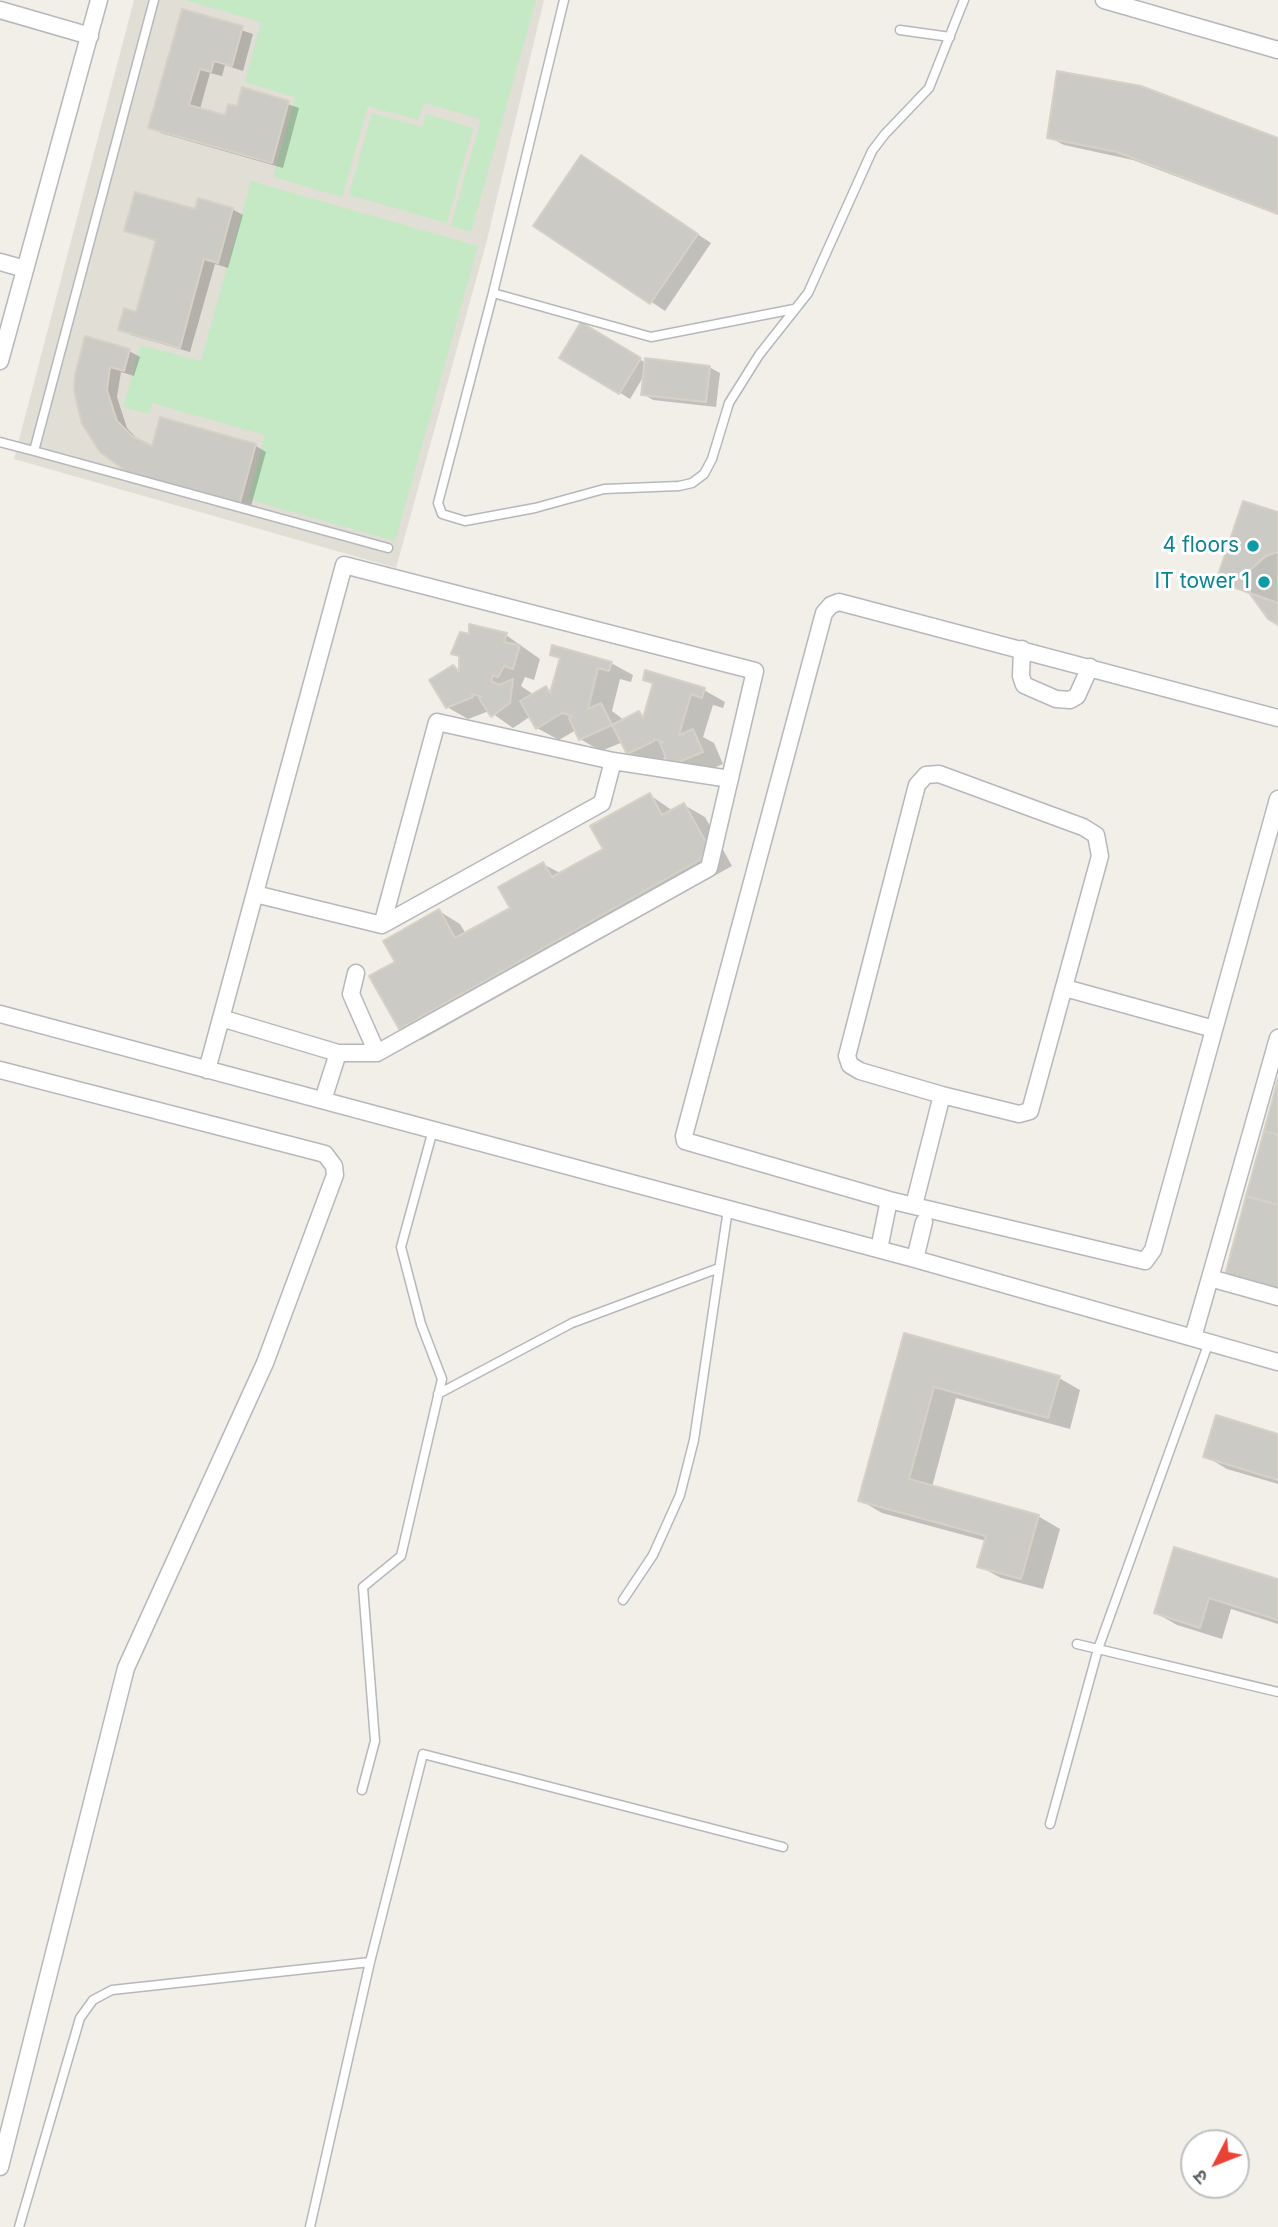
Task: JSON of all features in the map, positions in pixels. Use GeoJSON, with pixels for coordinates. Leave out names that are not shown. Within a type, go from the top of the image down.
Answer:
{"type":"FeatureCollection","features":[{"type":"Feature","properties":{"kind":"street"},"geometry":{"type":"LineString","coordinates":[[0,361],[99,0]]}},
{"type":"Feature","properties":{"kind":"street"},"geometry":{"type":"LineString","coordinates":[[1104,0],[1278,50]]}},
{"type":"Feature","properties":{"kind":"street"},"geometry":{"type":"LineString","coordinates":[[0,10],[90,36]]}},
{"type":"Feature","properties":{"kind":"street"},"geometry":{"type":"LineString","coordinates":[[0,262],[25,269]]}},
{"type":"Feature","properties":{"kind":"street"},"geometry":{"type":"LineString","coordinates":[[207,1069],[344,565],[755,671],[709,868],[377,1053],[338,1053],[221,1018]]}},
{"type":"Feature","properties":{"kind":"street"},"geometry":{"type":"LineString","coordinates":[[1278,718],[839,602],[827,609],[684,1136],[688,1144],[922,1211],[1145,1261],[1153,1250],[1278,799]]}},
{"type":"Feature","properties":{"kind":"street"},"geometry":{"type":"LineString","coordinates":[[1022,649],[1020,676],[1024,685],[1056,699],[1070,700],[1077,696],[1090,667]]}},
{"type":"Feature","properties":{"kind":"street"},"geometry":{"type":"LineString","coordinates":[[382,925],[438,722],[612,761],[730,779]]}},
{"type":"Feature","properties":{"kind":"street"},"geometry":{"type":"LineString","coordinates":[[255,894],[382,925],[603,803],[612,761]]}},
{"type":"Feature","properties":{"kind":"street"},"geometry":{"type":"LineString","coordinates":[[939,774],[1083,827],[1096,835],[1100,856],[1030,1111],[1019,1114],[942,1095],[860,1071],[850,1065],[847,1056],[917,785],[926,775],[939,774]]}},
{"type":"Feature","properties":{"kind":"street"},"geometry":{"type":"LineString","coordinates":[[356,974],[351,994],[377,1053]]}},
{"type":"Feature","properties":{"kind":"street"},"geometry":{"type":"LineString","coordinates":[[1065,988],[1214,1029]]}},
{"type":"Feature","properties":{"kind":"street"},"geometry":{"type":"LineString","coordinates":[[0,1014],[915,1258],[1278,1362]]}},
{"type":"Feature","properties":{"kind":"street"},"geometry":{"type":"LineString","coordinates":[[1193,1337],[1278,1038]]}},
{"type":"Feature","properties":{"kind":"street"},"geometry":{"type":"LineString","coordinates":[[323,1100],[338,1053]]}},
{"type":"Feature","properties":{"kind":"street"},"geometry":{"type":"LineString","coordinates":[[0,1070],[325,1154],[334,1166],[335,1174],[265,1363],[127,1668],[0,2167]]}},
{"type":"Feature","properties":{"kind":"street"},"geometry":{"type":"LineString","coordinates":[[915,1258],[942,1095]]}},
{"type":"Feature","properties":{"kind":"street"},"geometry":{"type":"LineString","coordinates":[[879,1249],[889,1200]]}},
{"type":"Feature","properties":{"kind":"street"},"geometry":{"type":"LineString","coordinates":[[1210,1278],[1278,1297]]}},
{"type":"Feature","properties":{"kind":"lane"},"geometry":{"type":"LineString","coordinates":[[34,451],[154,0]]}},
{"type":"Feature","properties":{"kind":"lane"},"geometry":{"type":"LineString","coordinates":[[564,0],[493,293],[438,503],[442,514],[466,521],[535,508],[604,489],[692,483],[704,474],[712,459],[729,403],[814,282],[825,250],[872,152],[884,134],[929,89],[964,0]]}},
{"type":"Feature","properties":{"kind":"lane"},"geometry":{"type":"LineString","coordinates":[[900,30],[950,37]]}},
{"type":"Feature","properties":{"kind":"lane"},"geometry":{"type":"LineString","coordinates":[[493,293],[651,337],[794,309]]}},
{"type":"Feature","properties":{"kind":"lane"},"geometry":{"type":"LineString","coordinates":[[0,442],[388,548]]}},
{"type":"Feature","properties":{"kind":"lane"},"geometry":{"type":"LineString","coordinates":[[362,1790],[375,1741],[363,1587],[401,1556],[442,1379],[421,1324],[401,1247],[433,1130]]}},
{"type":"Feature","properties":{"kind":"lane"},"geometry":{"type":"LineString","coordinates":[[623,1600],[653,1555],[680,1495],[694,1440],[728,1209]]}},
{"type":"Feature","properties":{"kind":"lane"},"geometry":{"type":"LineString","coordinates":[[438,1394],[572,1323],[719,1268]]}},
{"type":"Feature","properties":{"kind":"lane"},"geometry":{"type":"LineString","coordinates":[[1050,1824],[1098,1649],[1209,1342]]}},
{"type":"Feature","properties":{"kind":"lane"},"geometry":{"type":"LineString","coordinates":[[1077,1644],[1278,1692]]}},
{"type":"Feature","properties":{"kind":"lane"},"geometry":{"type":"LineString","coordinates":[[310,2227],[370,1962],[423,1754],[783,1847]]}},
{"type":"Feature","properties":{"kind":"lane"},"geometry":{"type":"LineString","coordinates":[[19,2227],[79,2018],[93,2000],[112,1990],[370,1962]]}},
{"type":"Feature","properties":{"kind":"shaded area"},"geometry":{"type":"Polygon","coordinates":[[[134,0],[544,0],[486,244],[396,568],[14,459],[134,0]]]}},
{"type":"Feature","properties":{"kind":"green space"},"geometry":{"type":"Polygon","coordinates":[[[185,0],[536,0],[471,232],[451,226],[481,119],[424,103],[418,120],[368,106],[342,197],[273,177],[295,97],[245,82],[261,22],[185,0]]]}},
{"type":"Feature","properties":{"kind":"green space"},"geometry":{"type":"Polygon","coordinates":[[[372,113],[422,127],[426,114],[473,128],[447,223],[349,195],[372,113]]]}},
{"type":"Feature","properties":{"kind":"green space"},"geometry":{"type":"Polygon","coordinates":[[[251,181],[478,246],[395,541],[248,499],[265,435],[152,403],[149,414],[123,407],[141,345],[201,361],[251,181]]]}},
{"type":"Feature","properties":{"kind":"building"},"geometry":{"type":"Polygon","coordinates":[[[182,9],[243,26],[232,66],[214,61],[211,72],[200,69],[189,105],[225,115],[228,104],[237,106],[242,87],[289,101],[272,163],[148,128],[182,9]]]}},
{"type":"Feature","properties":{"kind":"building"},"geometry":{"type":"Polygon","coordinates":[[[1057,71],[1141,86],[1278,138],[1278,214],[1117,152],[1047,138],[1057,71]]]}},
{"type":"Feature","properties":{"kind":"building"},"geometry":{"type":"Polygon","coordinates":[[[581,155],[698,234],[650,304],[533,226],[581,155]]]}},
{"type":"Feature","properties":{"kind":"building"},"geometry":{"type":"Polygon","coordinates":[[[135,192],[195,209],[198,198],[233,208],[218,263],[204,259],[180,348],[118,330],[124,308],[136,312],[156,240],[124,231],[135,192]]]}},
{"type":"Feature","properties":{"kind":"building"},"geometry":{"type":"Polygon","coordinates":[[[581,322],[641,358],[619,394],[559,358],[581,322]]]}},
{"type":"Feature","properties":{"kind":"building"},"geometry":{"type":"Polygon","coordinates":[[[85,336],[130,349],[124,371],[110,367],[107,390],[117,421],[132,436],[152,446],[160,417],[256,444],[239,506],[127,472],[100,452],[82,424],[74,391],[75,375],[85,336]]]}},
{"type":"Feature","properties":{"kind":"building"},"geometry":{"type":"Polygon","coordinates":[[[645,358],[710,366],[706,402],[641,395],[645,358]]]}},
{"type":"Feature","properties":{"kind":"building","name":"4 floors"},"geometry":{"type":"Polygon","coordinates":[[[1243,501],[1278,512],[1278,603],[1216,581],[1243,501]]]}},
{"type":"Feature","properties":{"kind":"building","name":"IT tower 1"},"geometry":{"type":"Polygon","coordinates":[[[1278,552],[1278,625],[1268,619],[1250,594],[1249,571],[1266,556],[1278,552]]]}},
{"type":"Feature","properties":{"kind":"building"},"geometry":{"type":"Polygon","coordinates":[[[469,624],[507,633],[504,642],[520,645],[513,669],[504,666],[498,677],[493,675],[491,681],[499,685],[513,679],[510,703],[491,717],[479,698],[482,697],[472,694],[473,697],[446,708],[429,680],[453,665],[459,672],[459,656],[451,654],[460,632],[469,634],[469,624]]]}},
{"type":"Feature","properties":{"kind":"building"},"geometry":{"type":"Polygon","coordinates":[[[552,645],[612,662],[609,671],[598,668],[588,709],[601,703],[612,725],[579,740],[569,718],[572,716],[562,713],[536,729],[520,701],[546,686],[550,693],[560,658],[550,655],[552,645]]]}},
{"type":"Feature","properties":{"kind":"building"},"geometry":{"type":"Polygon","coordinates":[[[645,670],[705,688],[702,698],[691,694],[679,735],[693,729],[703,752],[669,766],[660,743],[663,742],[654,739],[627,754],[612,725],[639,711],[643,718],[653,683],[643,680],[645,670]]]}},
{"type":"Feature","properties":{"kind":"building"},"geometry":{"type":"Polygon","coordinates":[[[650,793],[662,815],[684,803],[712,853],[399,1029],[369,976],[395,962],[383,941],[439,909],[455,938],[510,908],[498,887],[543,862],[552,877],[603,849],[590,826],[650,793]]]}},
{"type":"Feature","properties":{"kind":"building"},"geometry":{"type":"Polygon","coordinates":[[[1278,1079],[1278,1135],[1264,1131],[1278,1079]]]}},
{"type":"Feature","properties":{"kind":"building"},"geometry":{"type":"Polygon","coordinates":[[[1264,1131],[1278,1135],[1278,1205],[1246,1196],[1264,1131]]]}},
{"type":"Feature","properties":{"kind":"building"},"geometry":{"type":"Polygon","coordinates":[[[1246,1196],[1278,1205],[1278,1290],[1225,1275],[1246,1196]]]}},
{"type":"Feature","properties":{"kind":"building"},"geometry":{"type":"Polygon","coordinates":[[[904,1333],[1060,1376],[1048,1418],[934,1387],[909,1479],[1039,1515],[1021,1579],[977,1567],[986,1536],[858,1501],[904,1333]]]}},
{"type":"Feature","properties":{"kind":"building"},"geometry":{"type":"Polygon","coordinates":[[[1216,1415],[1278,1434],[1278,1480],[1203,1457],[1216,1415]]]}},
{"type":"Feature","properties":{"kind":"building"},"geometry":{"type":"Polygon","coordinates":[[[1174,1547],[1278,1579],[1278,1620],[1209,1598],[1200,1628],[1154,1613],[1174,1547]]]}},
{"type":"Feature","properties":{"kind":"place","name":"4 floors"},"geometry":{"type":"Point","coordinates":[1253,546]}},
{"type":"Feature","properties":{"kind":"place","name":"IT tower 1"},"geometry":{"type":"Point","coordinates":[1264,582]}}]}
